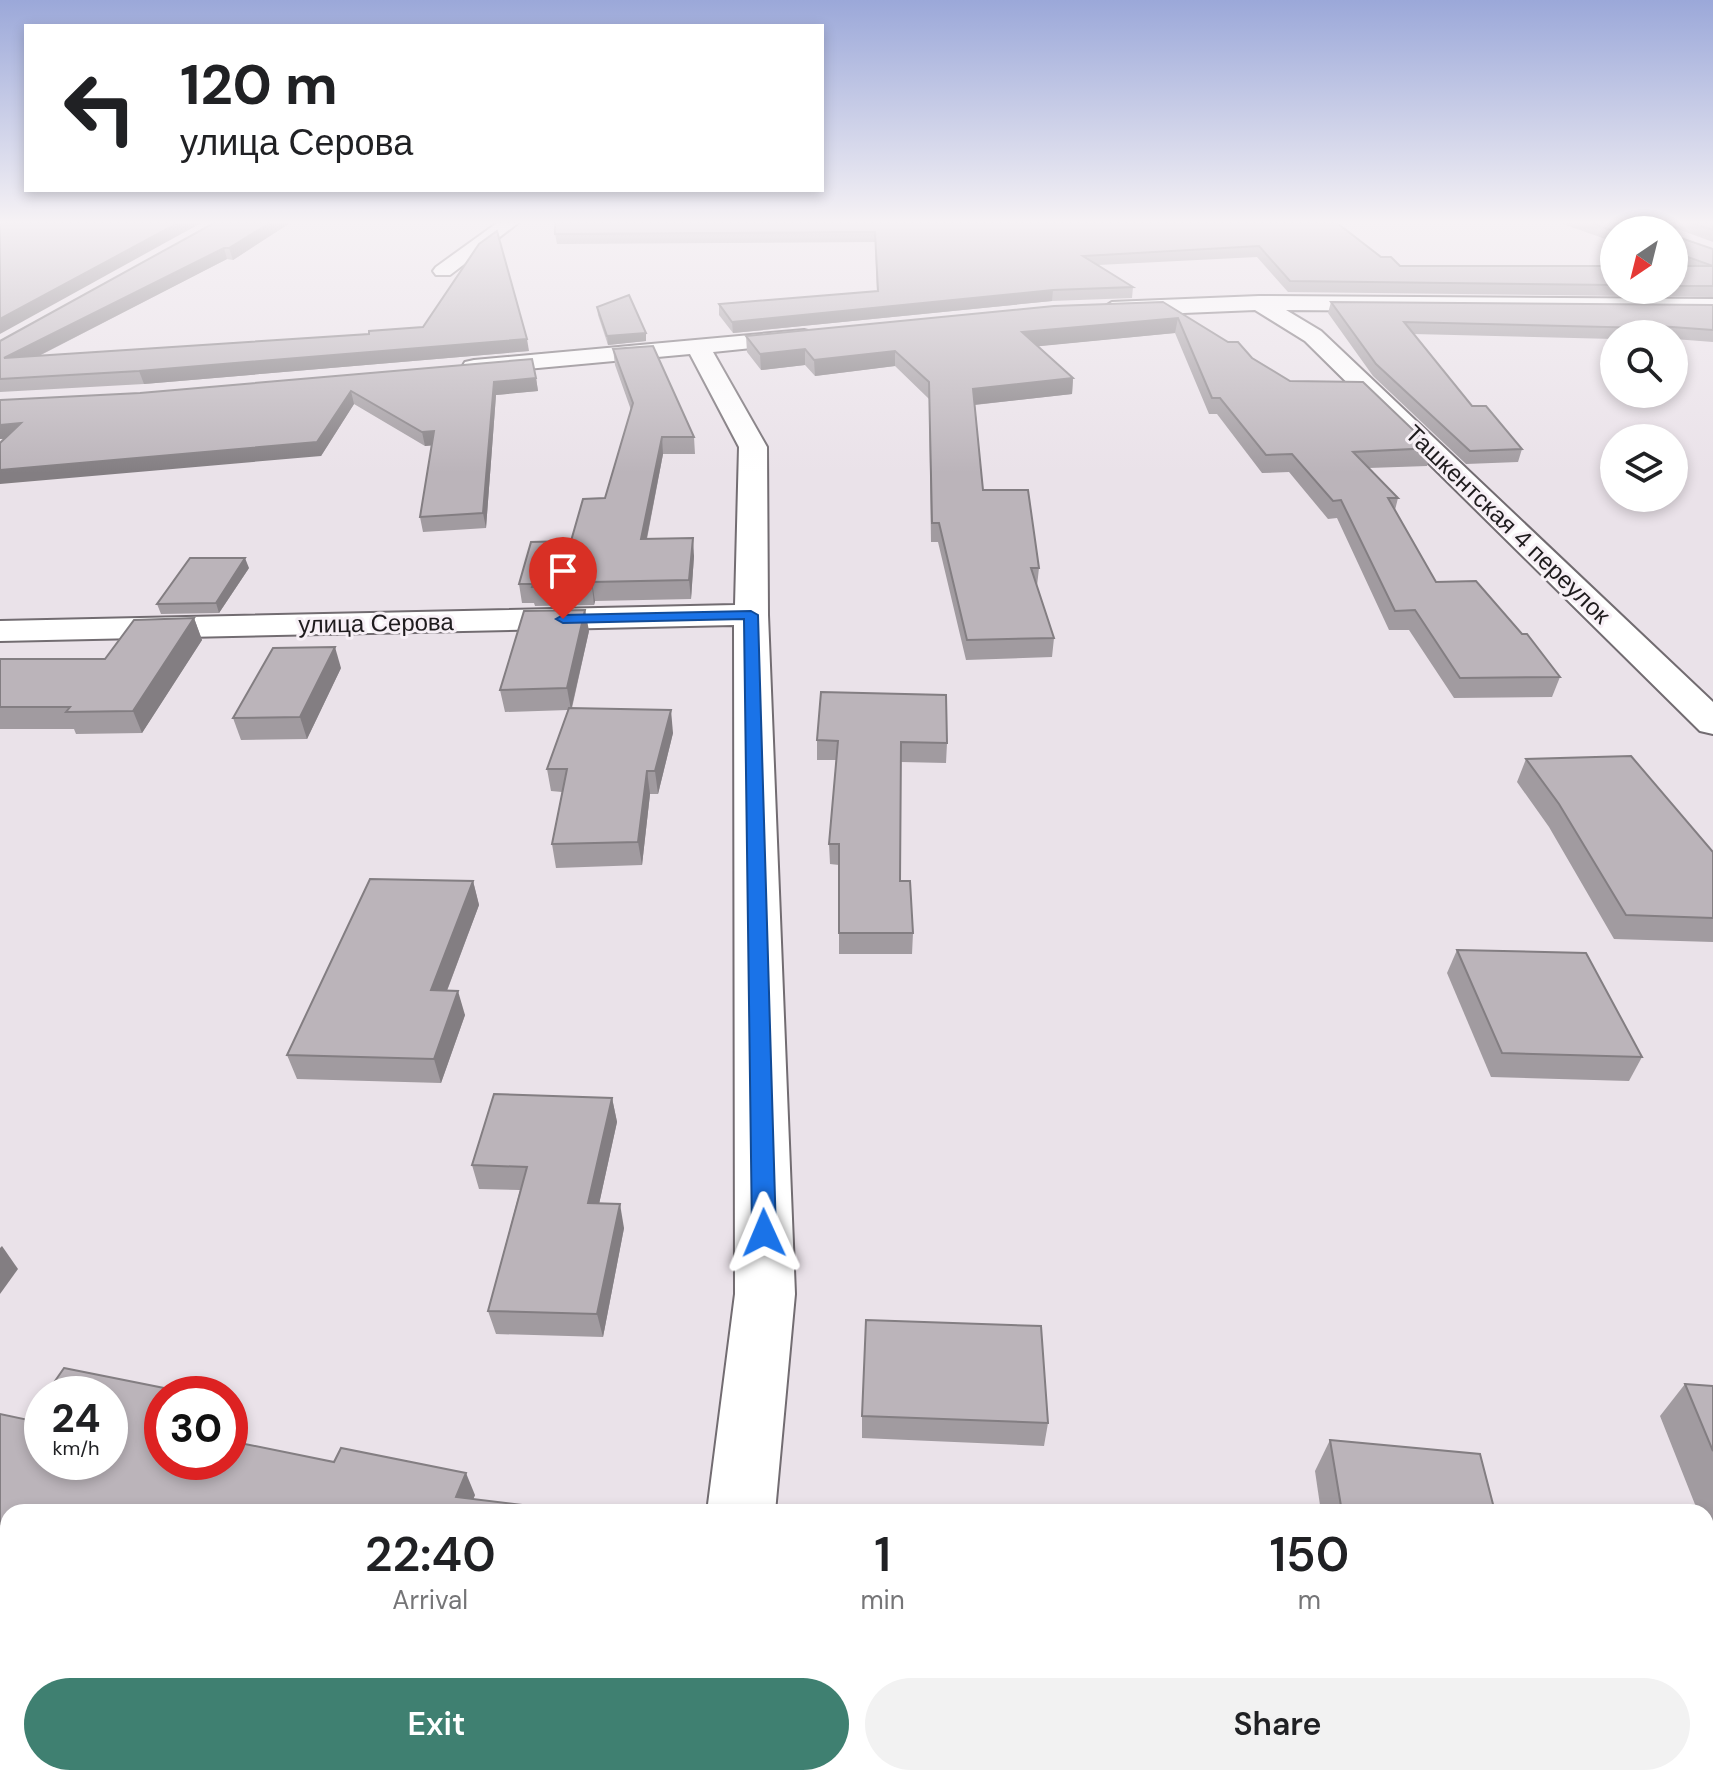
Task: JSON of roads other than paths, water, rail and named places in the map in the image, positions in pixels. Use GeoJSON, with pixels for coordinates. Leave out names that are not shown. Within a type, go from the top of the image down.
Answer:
{"type":"FeatureCollection","features":[{"type":"Feature","properties":{"kind":"street"},"geometry":{"type":"LineString","coordinates":[[1084,310],[1176,306]]}},
{"type":"Feature","properties":{"kind":"street","name":"Ташкентская 4 переулок"},"geometry":{"type":"LineString","coordinates":[[1264,306],[1313,336],[1713,723]]}},
{"type":"Feature","properties":{"kind":"street"},"geometry":{"type":"LineString","coordinates":[[445,369],[821,335]]}},
{"type":"Feature","properties":{"kind":"street"},"geometry":{"type":"LineString","coordinates":[[698,347],[753,447],[751,615],[765,1294],[742,1504]]}},
{"type":"Feature","properties":{"kind":"street","name":"улица Серова"},"geometry":{"type":"LineString","coordinates":[[0,631],[751,615]]}}]}
